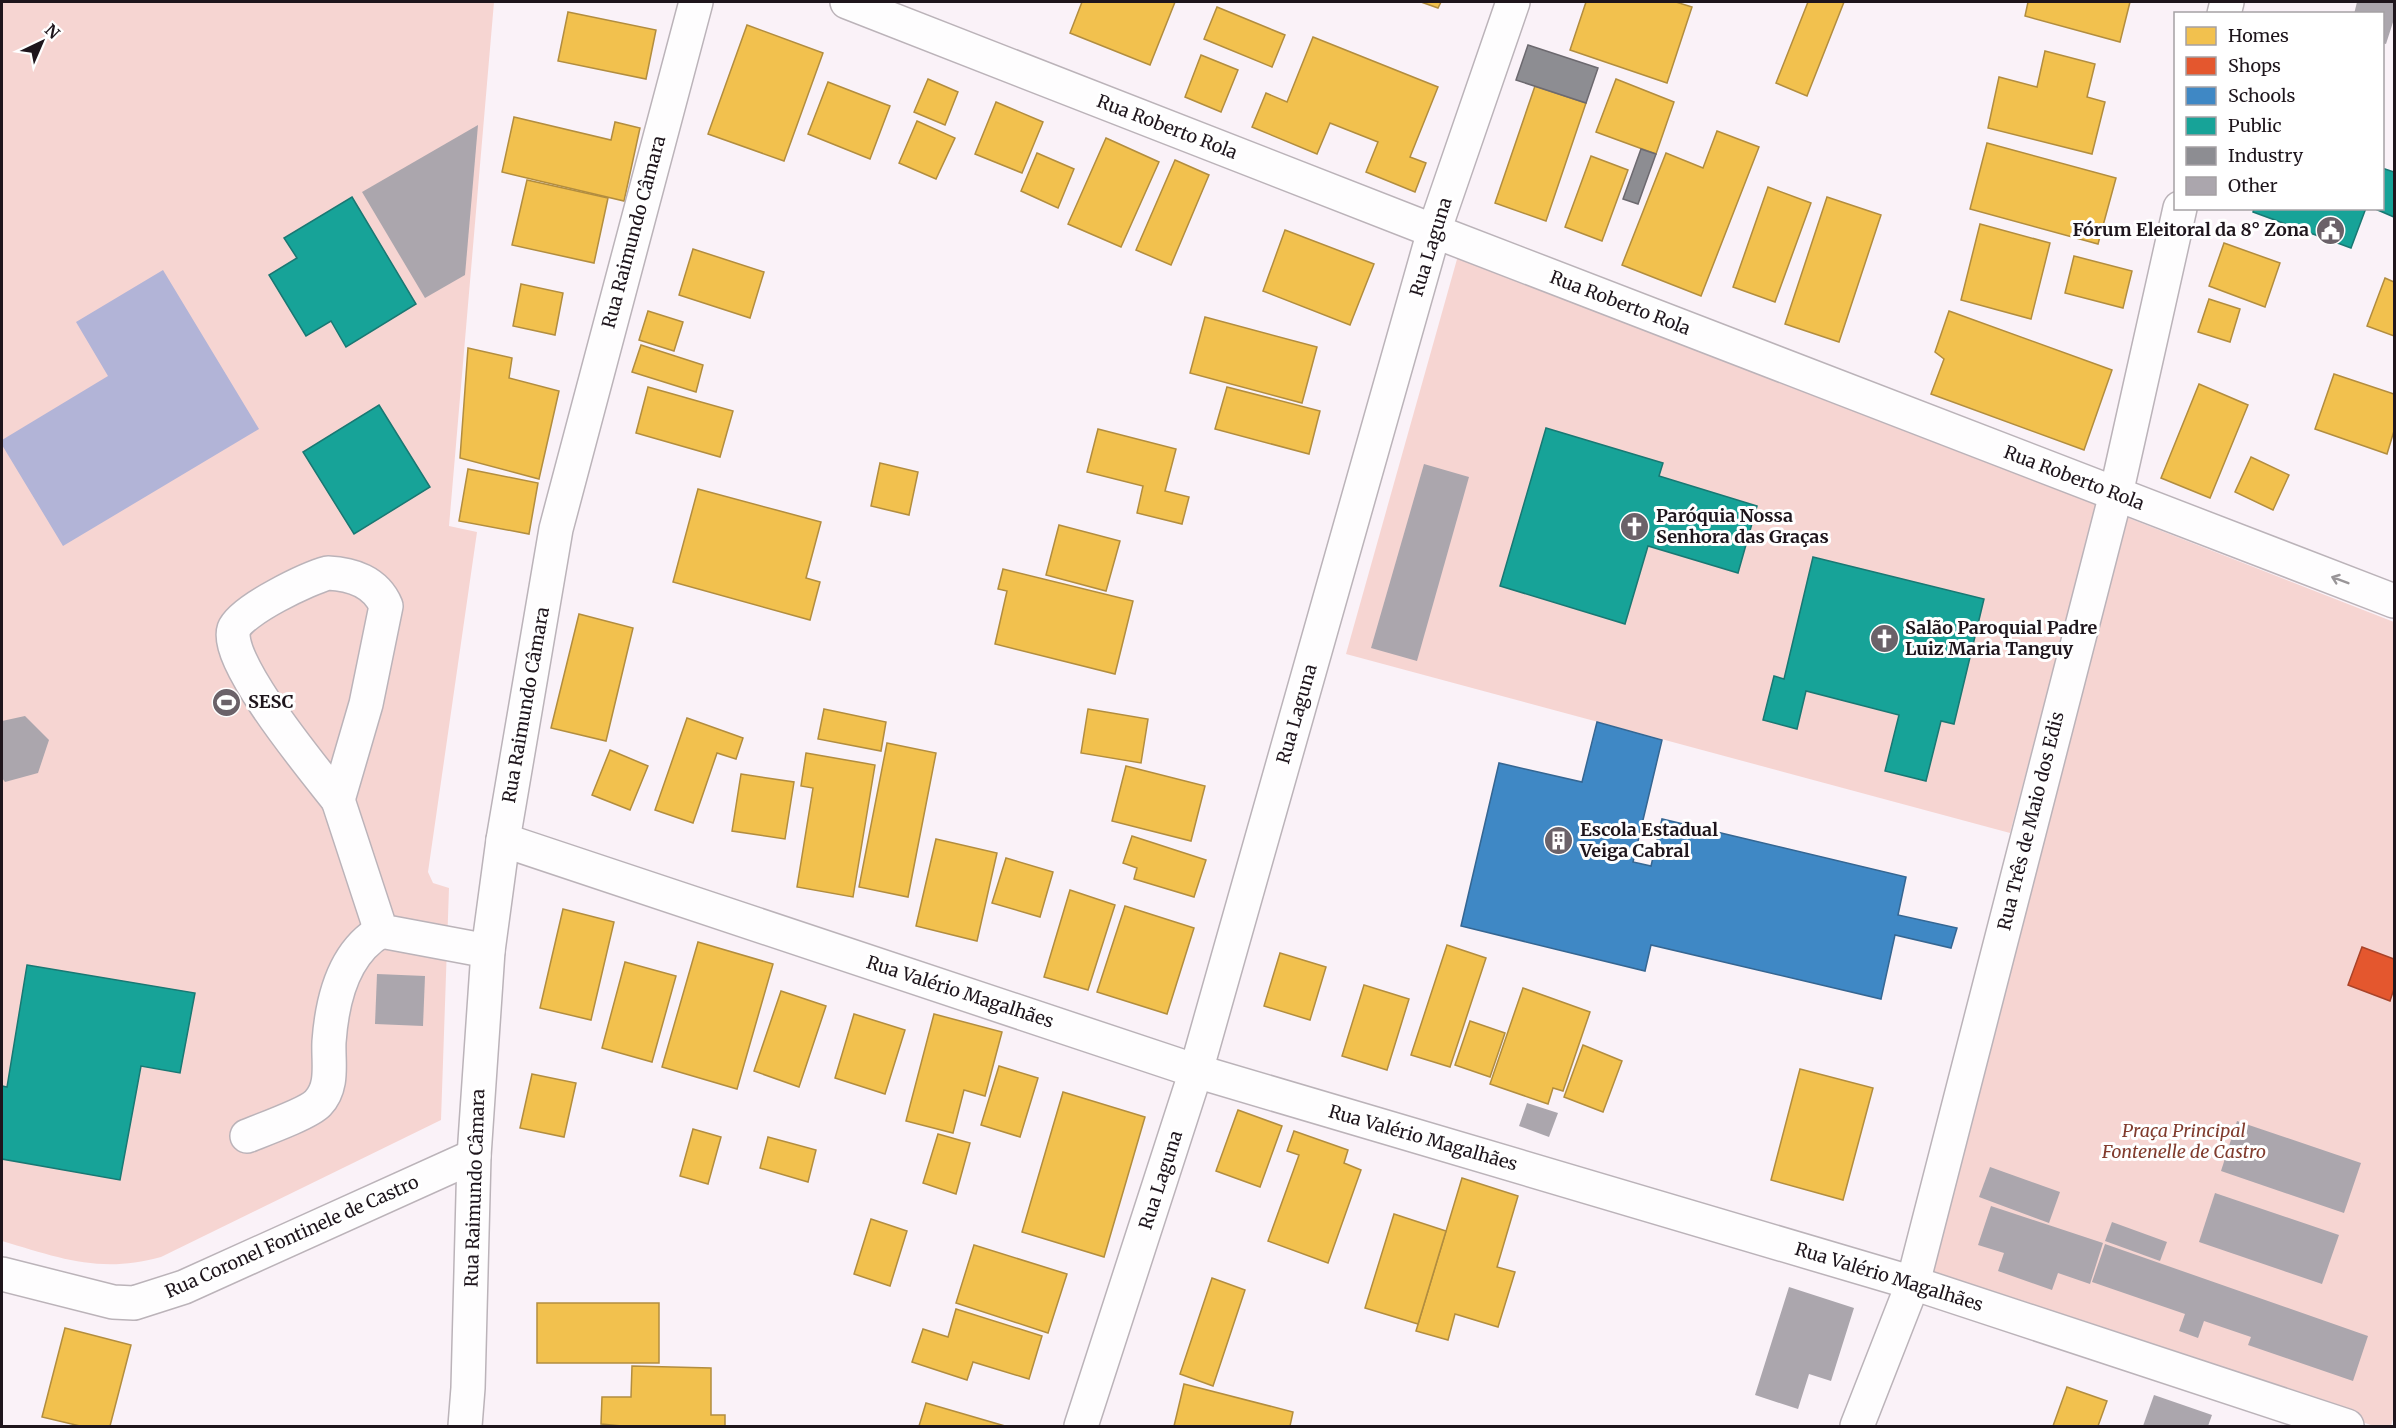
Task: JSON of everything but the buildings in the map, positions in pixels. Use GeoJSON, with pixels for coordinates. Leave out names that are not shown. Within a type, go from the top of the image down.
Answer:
{"type":"FeatureCollection","features":[{"type":"Feature","properties":{"kind":"street","name":"Rua Raimundo Câmara"},"geometry":{"type":"LineString","coordinates":[[465,1426],[474,1156],[488,951],[503,840],[556,529],[696,2]]}},
{"type":"Feature","properties":{"kind":"street","name":"Rua Roberto Rola"},"geometry":{"type":"LineString","coordinates":[[847,2],[2394,601]]}},
{"type":"Feature","properties":{"kind":"street","name":"Rua Laguna"},"geometry":{"type":"LineString","coordinates":[[1081,1426],[1196,1071],[1434,231],[1513,2]]}},
{"type":"Feature","properties":{"kind":"street","name":"Rua Três de Maio dos Edis"},"geometry":{"type":"LineString","coordinates":[[1857,1426],[1913,1283],[2116,494],[2180,210]]}},
{"type":"Feature","properties":{"kind":"street"},"geometry":{"type":"LineString","coordinates":[[338,800],[366,704],[386,606],[381,594],[373,586],[349,576],[328,573],[312,577],[251,613],[239,622],[234,637],[239,657],[250,680],[280,725],[338,800],[381,931]]}},
{"type":"Feature","properties":{"kind":"street","name":"Rua Valério Magalhães"},"geometry":{"type":"LineString","coordinates":[[503,840],[1196,1071],[1913,1283],[2347,1426]]}},
{"type":"Feature","properties":{"kind":"street"},"geometry":{"type":"LineString","coordinates":[[248,1136],[317,1104],[329,1084],[329,1042],[341,980],[357,948],[381,931],[488,951]]}},
{"type":"Feature","properties":{"kind":"street","name":"Rua Coronel Fontinele de Castro"},"geometry":{"type":"LineString","coordinates":[[2,1274],[113,1302],[134,1303],[184,1287],[474,1156]]}},
{"type":"Feature","properties":{"kind":"green space","name":"SESC"},"geometry":{"type":"Polygon","coordinates":[[[2,2],[494,2],[449,526],[477,532],[428,872],[433,883],[449,888],[441,1120],[161,1257],[139,1262],[99,1264],[80,1262],[2,1241],[2,2]]]}},
{"type":"Feature","properties":{"kind":"green space"},"geometry":{"type":"Polygon","coordinates":[[[1459,252],[2097,504],[2010,833],[1346,654],[1459,252]]]}},
{"type":"Feature","properties":{"kind":"green space","name":"Praça Principal Fontenelle de Castro"},"geometry":{"type":"Polygon","coordinates":[[[2126,517],[2394,622],[2394,1416],[2391,1426],[2374,1426],[1929,1279],[2126,517]]]}},
{"type":"Feature","properties":{"kind":"water"},"geometry":{"type":"Polygon","coordinates":[[[163,270],[259,429],[63,546],[2,445],[2,440],[108,376],[76,322],[163,270]]]}},
{"type":"Feature","properties":{"kind":"place","name":"Fórum Eleitoral da 8° Zona"},"geometry":{"type":"Point","coordinates":[2330,230]}},
{"type":"Feature","properties":{"kind":"place","name":"Paróquia Nossa Senhora das Graças"},"geometry":{"type":"Point","coordinates":[1635,526]}},
{"type":"Feature","properties":{"kind":"place","name":"Salão Paroquial Padre Luiz Maria Tanguy"},"geometry":{"type":"Point","coordinates":[1884,638]}},
{"type":"Feature","properties":{"kind":"place","name":"SESC"},"geometry":{"type":"Point","coordinates":[227,702]}},
{"type":"Feature","properties":{"kind":"place","name":"Escola Estadual Veiga Cabral"},"geometry":{"type":"Point","coordinates":[1559,840]}}]}
